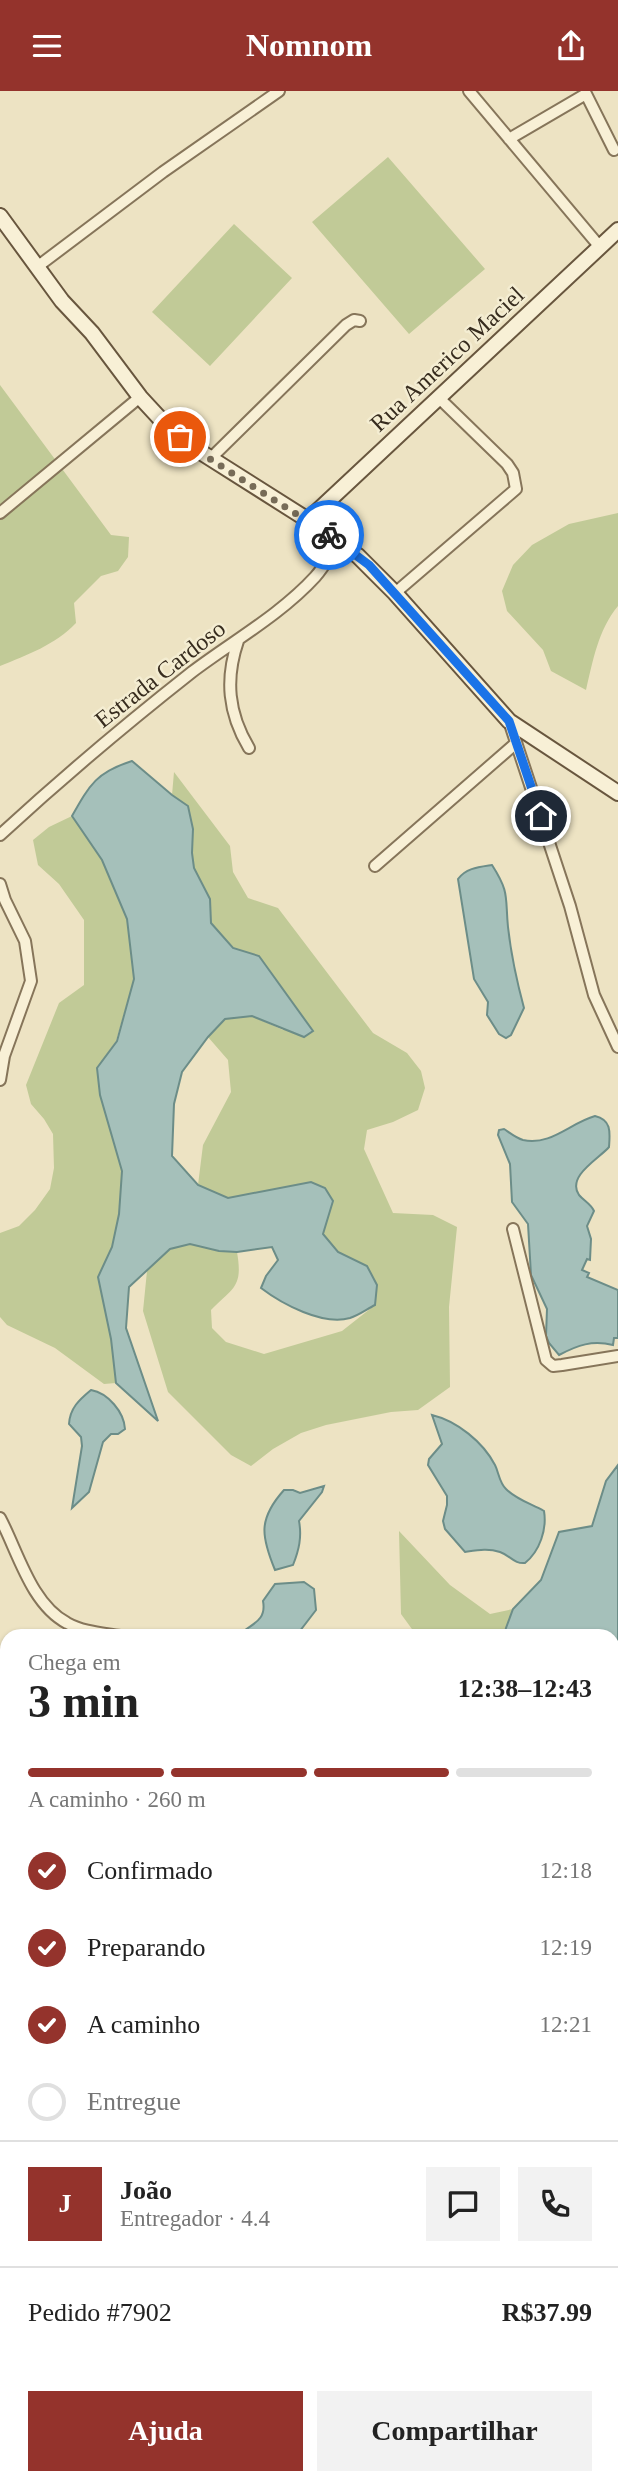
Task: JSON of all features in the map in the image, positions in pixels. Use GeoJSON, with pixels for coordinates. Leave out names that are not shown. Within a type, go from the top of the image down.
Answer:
{"type":"FeatureCollection","features":[{"type":"Feature","properties":{"kind":"main road"},"geometry":{"type":"LineString","coordinates":[[0,216],[62,301],[92,333],[140,397],[164,423],[210,459],[308,520],[369,565],[509,721],[618,793]]}},
{"type":"Feature","properties":{"kind":"main road","name":"Rua Americo Maciel"},"geometry":{"type":"LineString","coordinates":[[308,520],[618,230]]}},
{"type":"Feature","properties":{"kind":"street"},"geometry":{"type":"LineString","coordinates":[[37,267],[163,172],[279,91]]}},
{"type":"Feature","properties":{"kind":"street"},"geometry":{"type":"LineString","coordinates":[[469,91],[600,247]]}},
{"type":"Feature","properties":{"kind":"street"},"geometry":{"type":"LineString","coordinates":[[509,139],[586,94],[614,150]]}},
{"type":"Feature","properties":{"kind":"street"},"geometry":{"type":"LineString","coordinates":[[210,459],[346,325],[354,320],[360,321]]}},
{"type":"Feature","properties":{"kind":"street"},"geometry":{"type":"LineString","coordinates":[[0,513],[140,397]]}},
{"type":"Feature","properties":{"kind":"street"},"geometry":{"type":"LineString","coordinates":[[395,593],[516,489],[513,473],[507,464],[439,398]]}},
{"type":"Feature","properties":{"kind":"street","name":"Estrada Cardoso"},"geometry":{"type":"LineString","coordinates":[[0,835],[47,791],[121,730],[194,671],[291,599],[315,577],[339,542]]}},
{"type":"Feature","properties":{"kind":"street"},"geometry":{"type":"LineString","coordinates":[[237,641],[230,669],[229,689],[232,713],[249,748]]}},
{"type":"Feature","properties":{"kind":"street"},"geometry":{"type":"LineString","coordinates":[[509,721],[570,906],[594,995],[618,1047]]}},
{"type":"Feature","properties":{"kind":"street"},"geometry":{"type":"LineString","coordinates":[[376,866],[515,744]]}},
{"type":"Feature","properties":{"kind":"street"},"geometry":{"type":"LineString","coordinates":[[0,884],[25,941],[31,981],[10,1037],[0,1080]]}},
{"type":"Feature","properties":{"kind":"street"},"geometry":{"type":"LineString","coordinates":[[513,1229],[545,1360],[552,1366],[618,1356]]}},
{"type":"Feature","properties":{"kind":"street"},"geometry":{"type":"LineString","coordinates":[[0,1518],[42,1601],[66,1623],[80,1629]]}},
{"type":"Feature","properties":{"kind":"green space"},"geometry":{"type":"Polygon","coordinates":[[[388,157],[485,269],[409,334],[312,222],[388,157]]]}},
{"type":"Feature","properties":{"kind":"green space"},"geometry":{"type":"Polygon","coordinates":[[[234,224],[292,278],[210,366],[152,312],[234,224]]]}},
{"type":"Feature","properties":{"kind":"green space"},"geometry":{"type":"Polygon","coordinates":[[[0,385],[111,535],[129,537],[128,557],[118,571],[101,576],[74,603],[76,623],[68,631],[50,643],[0,666],[0,385]]]}},
{"type":"Feature","properties":{"kind":"green space"},"geometry":{"type":"Polygon","coordinates":[[[618,513],[618,606],[601,635],[586,690],[551,671],[543,650],[507,611],[502,591],[513,565],[532,545],[569,524],[618,513]]]}},
{"type":"Feature","properties":{"kind":"green space"},"geometry":{"type":"Polygon","coordinates":[[[174,772],[230,846],[233,872],[248,898],[278,908],[373,1033],[407,1053],[421,1071],[425,1088],[418,1110],[367,1130],[364,1149],[393,1213],[433,1215],[457,1227],[449,1307],[450,1387],[418,1410],[391,1412],[326,1425],[301,1433],[251,1466],[231,1455],[168,1392],[143,1311],[147,1271],[165,1253],[180,1246],[196,1245],[237,1252],[237,1280],[231,1291],[211,1310],[212,1328],[226,1342],[264,1354],[342,1331],[375,1305],[377,1285],[367,1266],[338,1252],[322,1234],[332,1201],[325,1188],[311,1182],[228,1198],[198,1185],[203,1145],[231,1092],[228,1060],[208,1037],[225,1019],[252,1016],[283,1030],[275,980],[259,956],[233,948],[211,923],[210,899],[194,868],[193,829],[188,806],[172,795],[174,772]]]}},
{"type":"Feature","properties":{"kind":"green space"},"geometry":{"type":"Polygon","coordinates":[[[72,816],[102,860],[127,919],[134,979],[116,1041],[97,1068],[100,1095],[122,1171],[119,1214],[112,1247],[98,1277],[111,1339],[116,1383],[104,1384],[55,1348],[7,1325],[0,1317],[0,1233],[19,1226],[35,1210],[50,1189],[54,1168],[53,1134],[31,1104],[26,1085],[59,1003],[84,985],[84,920],[59,884],[38,865],[33,840],[49,827],[72,816]]]}},
{"type":"Feature","properties":{"kind":"green space"},"geometry":{"type":"Polygon","coordinates":[[[399,1531],[450,1585],[490,1614],[513,1609],[504,1629],[412,1629],[401,1614],[399,1531]]]}},
{"type":"Feature","properties":{"kind":"water"},"geometry":{"type":"Polygon","coordinates":[[[132,761],[188,806],[193,829],[194,868],[210,899],[211,923],[233,948],[259,956],[313,1031],[304,1037],[252,1016],[225,1019],[182,1072],[174,1104],[172,1156],[198,1185],[228,1198],[311,1182],[325,1188],[333,1201],[323,1234],[338,1252],[367,1266],[377,1285],[375,1305],[350,1318],[328,1319],[291,1307],[261,1288],[278,1260],[272,1247],[237,1252],[190,1244],[170,1249],[129,1287],[126,1328],[158,1421],[116,1383],[111,1339],[98,1277],[112,1247],[119,1214],[122,1171],[100,1095],[97,1068],[117,1041],[134,979],[127,919],[102,860],[72,816],[84,795],[102,775],[132,761]]]}},
{"type":"Feature","properties":{"kind":"water"},"geometry":{"type":"Polygon","coordinates":[[[492,865],[506,895],[511,947],[524,1008],[511,1035],[506,1038],[499,1034],[487,1015],[488,1002],[474,979],[458,879],[469,870],[492,865]]]}},
{"type":"Feature","properties":{"kind":"water"},"geometry":{"type":"Polygon","coordinates":[[[595,1116],[607,1124],[609,1147],[580,1174],[577,1181],[579,1195],[594,1211],[587,1226],[591,1239],[590,1260],[587,1259],[582,1270],[589,1273],[587,1277],[618,1290],[618,1338],[614,1338],[613,1345],[585,1344],[559,1355],[546,1336],[547,1309],[531,1275],[528,1224],[512,1202],[510,1164],[498,1135],[499,1130],[504,1129],[523,1140],[543,1140],[595,1116]]]}},
{"type":"Feature","properties":{"kind":"water"},"geometry":{"type":"Polygon","coordinates":[[[91,1390],[114,1404],[122,1416],[125,1429],[118,1434],[111,1434],[103,1442],[89,1492],[72,1508],[82,1446],[81,1437],[69,1424],[76,1405],[91,1390]]]}},
{"type":"Feature","properties":{"kind":"water"},"geometry":{"type":"Polygon","coordinates":[[[432,1415],[451,1422],[468,1434],[490,1456],[506,1489],[544,1511],[541,1539],[535,1552],[525,1563],[496,1551],[465,1552],[445,1529],[443,1521],[447,1496],[428,1465],[429,1459],[442,1444],[432,1415]]]}},
{"type":"Feature","properties":{"kind":"water"},"geometry":{"type":"Polygon","coordinates":[[[618,1465],[618,1629],[506,1629],[513,1609],[541,1580],[559,1532],[592,1526],[606,1481],[618,1465]]]}},
{"type":"Feature","properties":{"kind":"water"},"geometry":{"type":"Polygon","coordinates":[[[324,1486],[299,1521],[299,1543],[293,1565],[275,1570],[264,1528],[270,1510],[284,1490],[300,1493],[324,1486]]]}},
{"type":"Feature","properties":{"kind":"water"},"geometry":{"type":"Polygon","coordinates":[[[304,1582],[314,1589],[316,1610],[301,1629],[247,1629],[260,1618],[264,1608],[263,1601],[275,1584],[304,1582]]]}},
{"type":"Feature","properties":{"kind":"way so far"},"geometry":{"type":"LineString","coordinates":[[180,437],[329,535]]}},
{"type":"Feature","properties":{"kind":"route"},"geometry":{"type":"LineString","coordinates":[[329,535],[369,565],[509,721],[541,816]]}}]}
